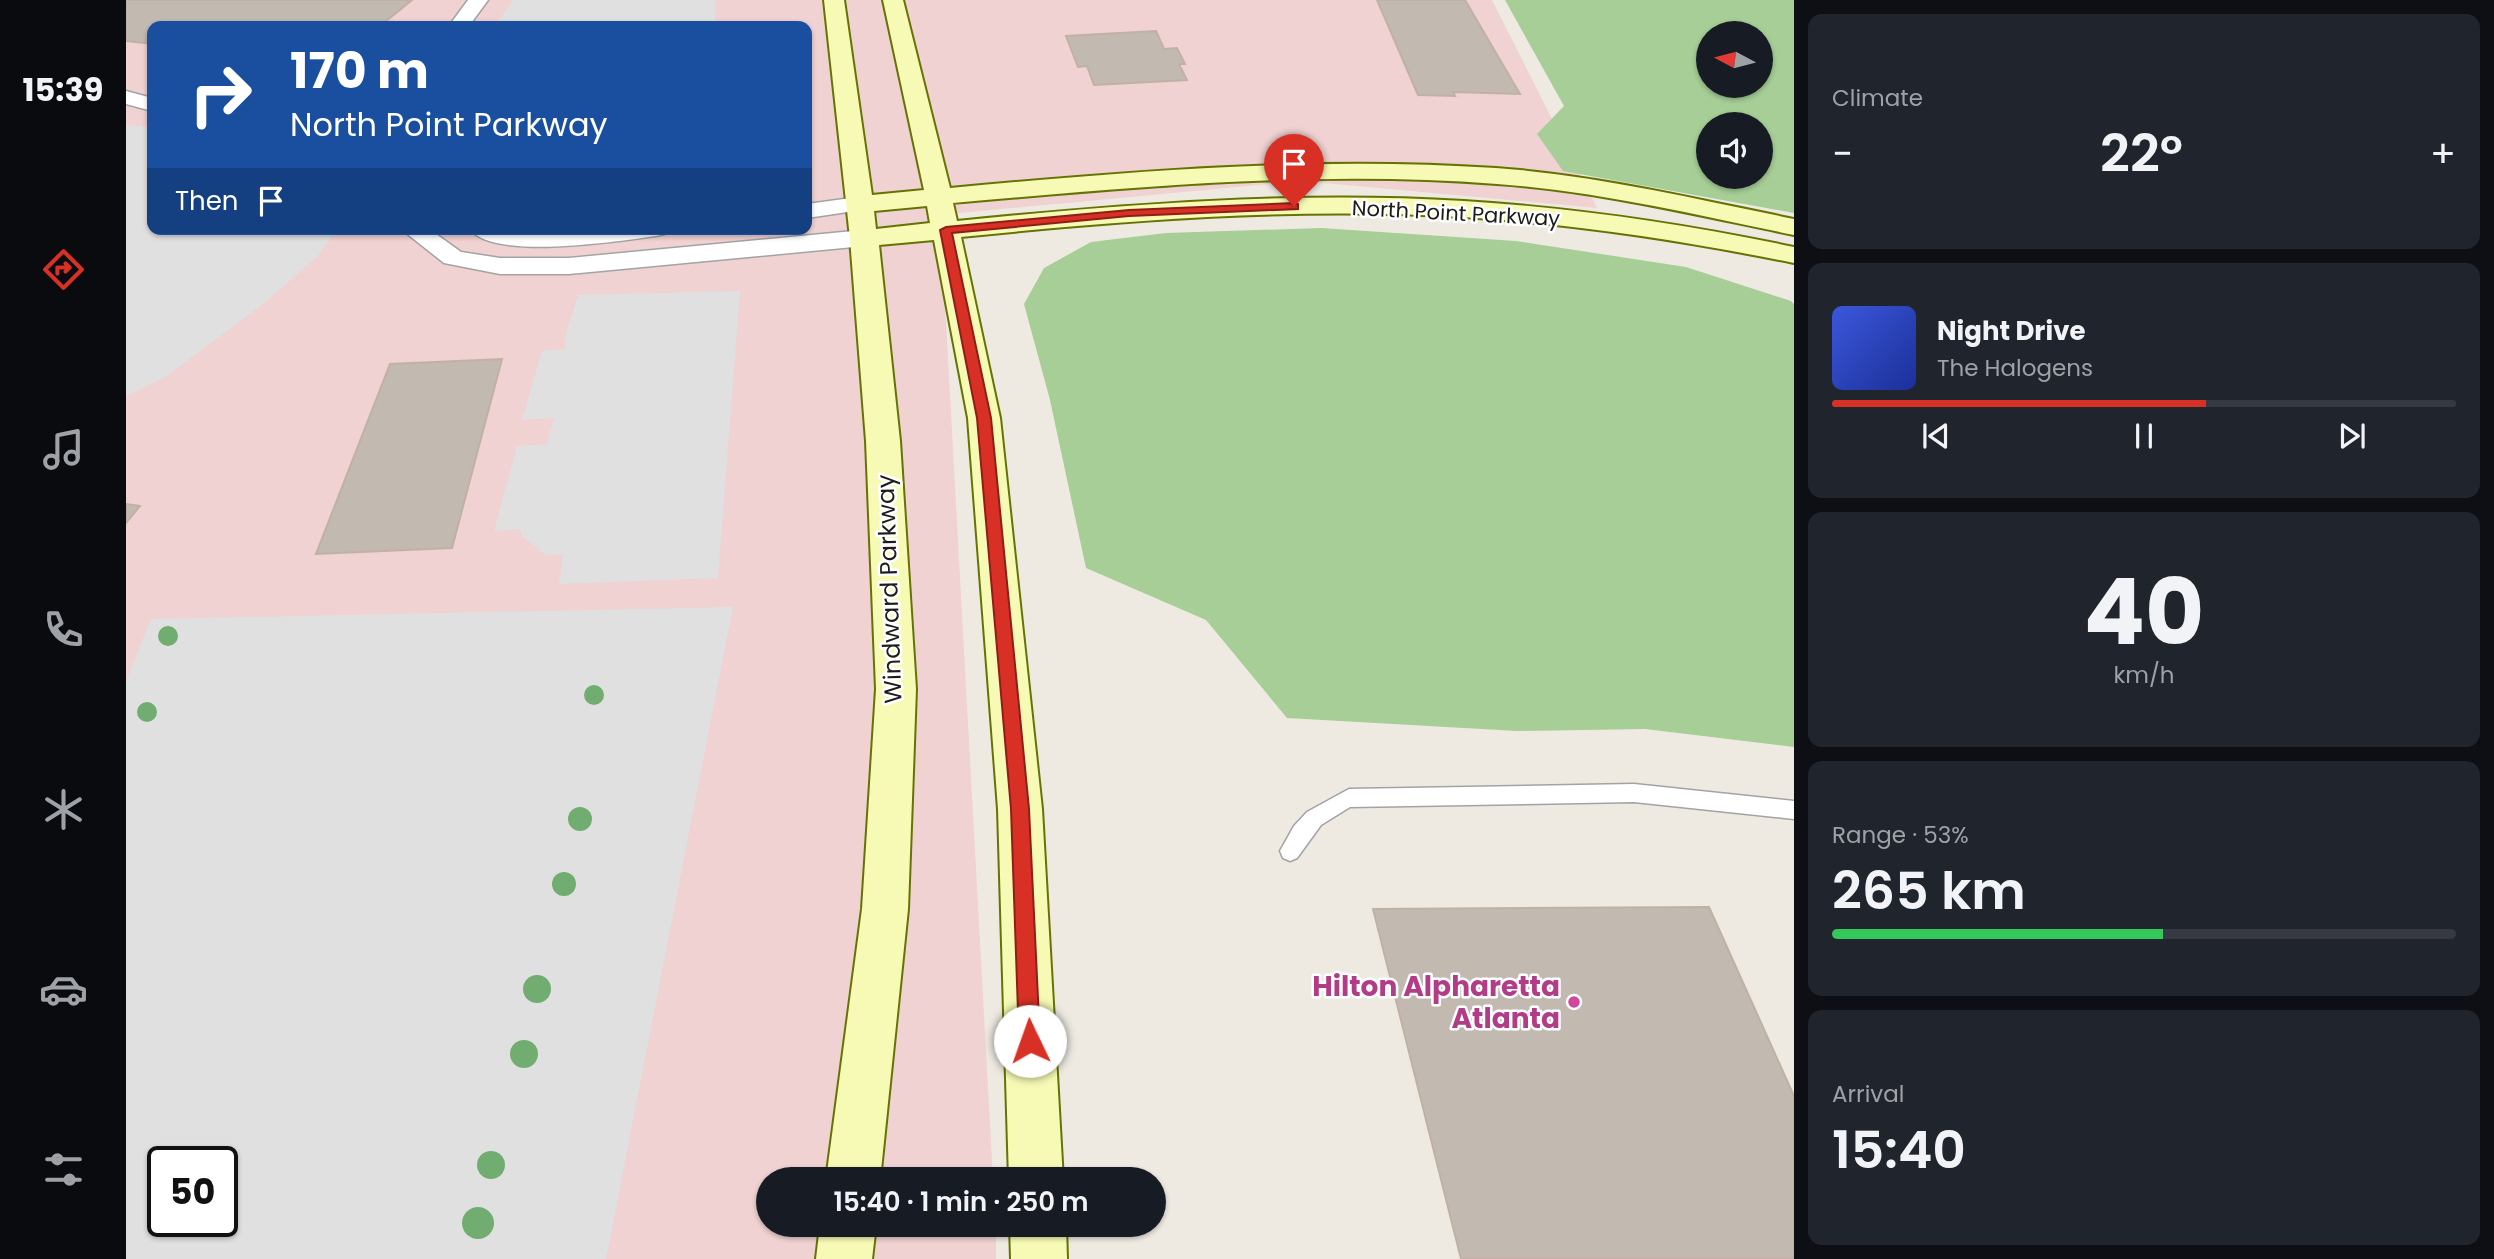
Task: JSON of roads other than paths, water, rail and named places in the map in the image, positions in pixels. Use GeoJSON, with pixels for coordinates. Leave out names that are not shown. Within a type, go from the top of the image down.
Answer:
{"type":"FeatureCollection","features":[{"type":"Feature","properties":{"kind":"main road","name":"Windward Parkway"},"geometry":{"type":"LineString","coordinates":[[834,0],[864,238],[883,441],[896,689],[885,909],[855,1167]]}},
{"type":"Feature","properties":{"kind":"main road"},"geometry":{"type":"LineString","coordinates":[[893,0],[942,214],[984,418],[1020,809],[1035,1167]]}},
{"type":"Feature","properties":{"kind":"main road","name":"North Point Parkway"},"geometry":{"type":"LineString","coordinates":[[864,238],[942,214],[1237,172],[1498,176],[1652,198],[1794,227]]}},
{"type":"Feature","properties":{"kind":"main road"},"geometry":{"type":"LineString","coordinates":[[859,204],[942,214]]}},
{"type":"Feature","properties":{"kind":"main road","name":"North Point Parkway"},"geometry":{"type":"LineString","coordinates":[[942,214],[1129,213],[1294,206],[1527,214],[1645,226],[1788,254]]}},
{"type":"Feature","properties":{"kind":"main road"},"geometry":{"type":"LineString","coordinates":[[844,1259],[847,1237]]}},
{"type":"Feature","properties":{"kind":"main road"},"geometry":{"type":"LineString","coordinates":[[1038,1237],[1039,1259]]}},
{"type":"Feature","properties":{"kind":"street"},"geometry":{"type":"LineString","coordinates":[[463,21],[478,0]]}},
{"type":"Feature","properties":{"kind":"street"},"geometry":{"type":"LineString","coordinates":[[126,97],[147,103]]}},
{"type":"Feature","properties":{"kind":"street"},"geometry":{"type":"LineString","coordinates":[[812,210],[859,204]]}},
{"type":"Feature","properties":{"kind":"street"},"geometry":{"type":"LineString","coordinates":[[421,235],[453,258],[500,266],[569,266],[864,238]]}},
{"type":"Feature","properties":{"kind":"street"},"geometry":{"type":"LineString","coordinates":[[514,235],[536,239],[573,239],[606,235]]}},
{"type":"Feature","properties":{"kind":"lane"},"geometry":{"type":"LineString","coordinates":[[1290,851],[1302,827],[1322,809],[1349,798],[1634,793],[1794,810]]}},
{"type":"Feature","properties":{"kind":"place","name":"Hilton Alpharetta Atlanta"},"geometry":{"type":"Point","coordinates":[1574,1002]}}]}
